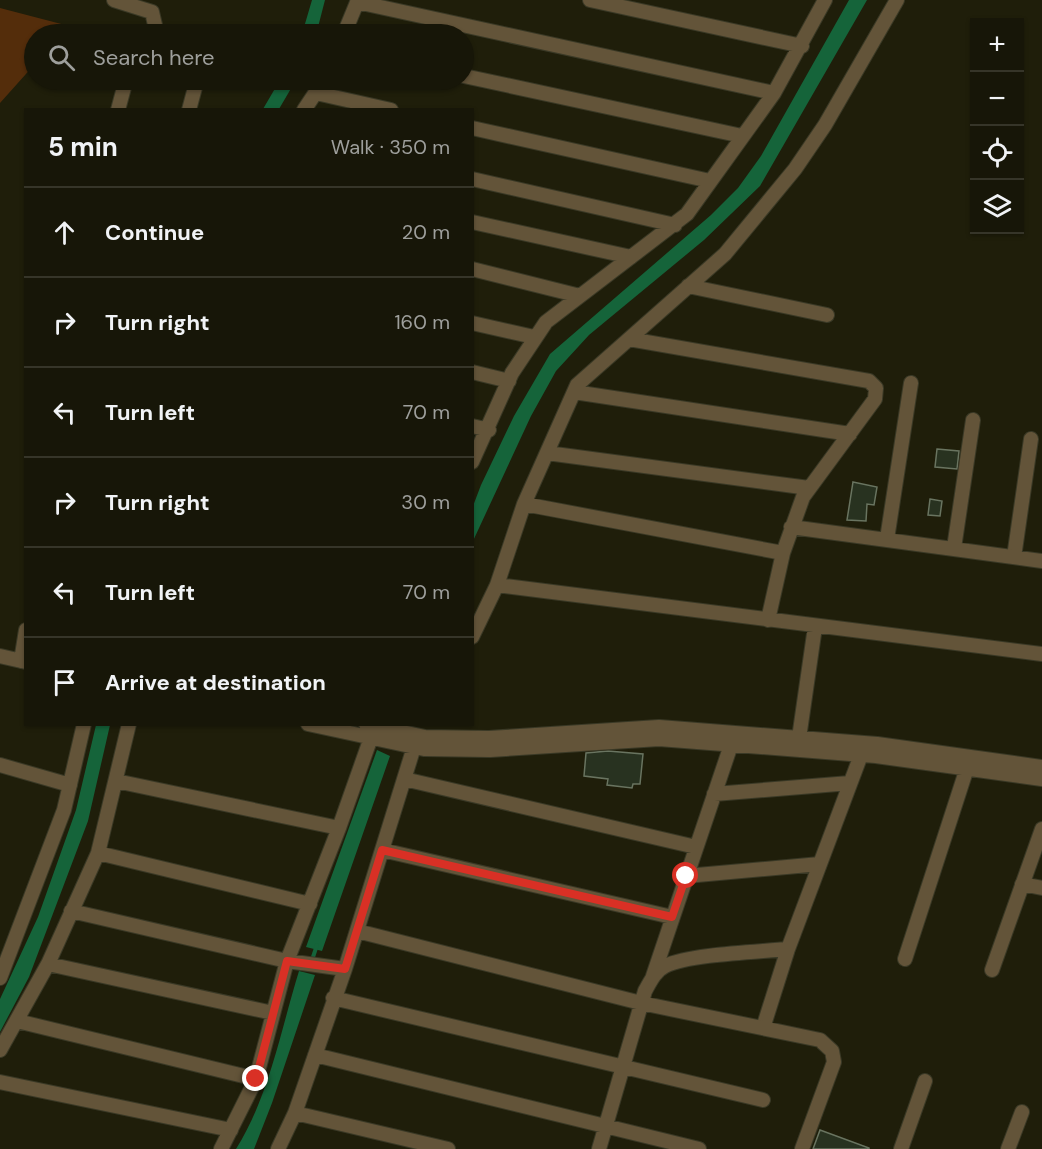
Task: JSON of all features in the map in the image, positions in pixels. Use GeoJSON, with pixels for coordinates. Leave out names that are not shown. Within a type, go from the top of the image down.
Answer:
{"type":"FeatureCollection","features":[{"type":"Feature","properties":{"kind":"street"},"geometry":{"type":"LineString","coordinates":[[114,0],[152,12],[155,24]]}},
{"type":"Feature","properties":{"kind":"street"},"geometry":{"type":"LineString","coordinates":[[590,0],[802,46]]}},
{"type":"Feature","properties":{"kind":"street"},"geometry":{"type":"LineString","coordinates":[[474,458],[489,430],[509,381],[546,321],[687,214],[774,93],[802,46],[825,0]]}},
{"type":"Feature","properties":{"kind":"street"},"geometry":{"type":"LineString","coordinates":[[474,633],[497,585],[524,504],[577,385],[725,254],[795,168],[825,125],[897,0]]}},
{"type":"Feature","properties":{"kind":"street"},"geometry":{"type":"LineString","coordinates":[[348,24],[358,1],[462,24]]}},
{"type":"Feature","properties":{"kind":"street"},"geometry":{"type":"LineString","coordinates":[[474,27],[774,93]]}},
{"type":"Feature","properties":{"kind":"street"},"geometry":{"type":"LineString","coordinates":[[474,78],[742,136]]}},
{"type":"Feature","properties":{"kind":"street"},"geometry":{"type":"LineString","coordinates":[[119,108],[123,90]]}},
{"type":"Feature","properties":{"kind":"street"},"geometry":{"type":"LineString","coordinates":[[190,108],[194,90]]}},
{"type":"Feature","properties":{"kind":"street"},"geometry":{"type":"LineString","coordinates":[[305,108],[318,90]]}},
{"type":"Feature","properties":{"kind":"street"},"geometry":{"type":"LineString","coordinates":[[316,93],[382,108]]}},
{"type":"Feature","properties":{"kind":"street"},"geometry":{"type":"LineString","coordinates":[[474,128],[710,182]]}},
{"type":"Feature","properties":{"kind":"street"},"geometry":{"type":"LineString","coordinates":[[474,179],[675,225]]}},
{"type":"Feature","properties":{"kind":"street"},"geometry":{"type":"LineString","coordinates":[[474,222],[631,257]]}},
{"type":"Feature","properties":{"kind":"street"},"geometry":{"type":"LineString","coordinates":[[474,270],[580,296]]}},
{"type":"Feature","properties":{"kind":"street"},"geometry":{"type":"LineString","coordinates":[[688,286],[827,315]]}},
{"type":"Feature","properties":{"kind":"street"},"geometry":{"type":"LineString","coordinates":[[474,323],[534,338]]}},
{"type":"Feature","properties":{"kind":"street"},"geometry":{"type":"LineString","coordinates":[[629,339],[874,384],[877,395],[875,399],[809,488],[791,527],[768,620]]}},
{"type":"Feature","properties":{"kind":"street"},"geometry":{"type":"LineString","coordinates":[[474,372],[509,381]]}},
{"type":"Feature","properties":{"kind":"street"},"geometry":{"type":"LineString","coordinates":[[887,539],[911,383]]}},
{"type":"Feature","properties":{"kind":"street"},"geometry":{"type":"LineString","coordinates":[[574,392],[850,434]]}},
{"type":"Feature","properties":{"kind":"street"},"geometry":{"type":"LineString","coordinates":[[954,548],[973,420]]}},
{"type":"Feature","properties":{"kind":"street"},"geometry":{"type":"LineString","coordinates":[[474,426],[489,430]]}},
{"type":"Feature","properties":{"kind":"street"},"geometry":{"type":"LineString","coordinates":[[1014,556],[1031,439]]}},
{"type":"Feature","properties":{"kind":"street"},"geometry":{"type":"LineString","coordinates":[[547,453],[809,488]]}},
{"type":"Feature","properties":{"kind":"street"},"geometry":{"type":"LineString","coordinates":[[524,504],[783,553]]}},
{"type":"Feature","properties":{"kind":"street"},"geometry":{"type":"LineString","coordinates":[[791,527],[1042,561]]}},
{"type":"Feature","properties":{"kind":"street"},"geometry":{"type":"LineString","coordinates":[[497,585],[1042,654]]}},
{"type":"Feature","properties":{"kind":"street"},"geometry":{"type":"LineString","coordinates":[[799,738],[815,627]]}},
{"type":"Feature","properties":{"kind":"street"},"geometry":{"type":"LineString","coordinates":[[0,656],[23,661]]}},
{"type":"Feature","properties":{"kind":"street"},"geometry":{"type":"LineString","coordinates":[[0,978],[64,810],[84,726]]}},
{"type":"Feature","properties":{"kind":"street"},"geometry":{"type":"LineString","coordinates":[[0,1050],[48,964],[98,853],[129,726]]}},
{"type":"Feature","properties":{"kind":"street"},"geometry":{"type":"LineString","coordinates":[[340,726],[428,731],[489,738],[659,727],[877,744],[1042,767]]}},
{"type":"Feature","properties":{"kind":"street"},"geometry":{"type":"LineString","coordinates":[[372,728],[414,747],[490,750],[659,739],[861,755],[1042,779]]}},
{"type":"Feature","properties":{"kind":"street"},"geometry":{"type":"LineString","coordinates":[[221,1149],[256,1079],[287,961],[339,828],[372,728]]}},
{"type":"Feature","properties":{"kind":"street"},"geometry":{"type":"LineString","coordinates":[[599,1149],[641,1003],[731,745]]}},
{"type":"Feature","properties":{"kind":"street"},"geometry":{"type":"LineString","coordinates":[[278,1149],[295,1113],[333,998],[345,969],[414,747]]}},
{"type":"Feature","properties":{"kind":"street"},"geometry":{"type":"LineString","coordinates":[[763,1028],[788,949],[861,755]]}},
{"type":"Feature","properties":{"kind":"street"},"geometry":{"type":"LineString","coordinates":[[0,765],[70,784]]}},
{"type":"Feature","properties":{"kind":"street"},"geometry":{"type":"LineString","coordinates":[[905,959],[967,768]]}},
{"type":"Feature","properties":{"kind":"street"},"geometry":{"type":"LineString","coordinates":[[404,779],[696,847]]}},
{"type":"Feature","properties":{"kind":"street"},"geometry":{"type":"LineString","coordinates":[[116,781],[339,828]]}},
{"type":"Feature","properties":{"kind":"street"},"geometry":{"type":"LineString","coordinates":[[714,794],[850,783]]}},
{"type":"Feature","properties":{"kind":"street"},"geometry":{"type":"LineString","coordinates":[[992,970],[1042,829]]}},
{"type":"Feature","properties":{"kind":"street"},"geometry":{"type":"LineString","coordinates":[[382,850],[672,917]]}},
{"type":"Feature","properties":{"kind":"street"},"geometry":{"type":"LineString","coordinates":[[98,853],[310,904]]}},
{"type":"Feature","properties":{"kind":"street"},"geometry":{"type":"LineString","coordinates":[[686,876],[820,864]]}},
{"type":"Feature","properties":{"kind":"street"},"geometry":{"type":"LineString","coordinates":[[1022,884],[1042,888]]}},
{"type":"Feature","properties":{"kind":"street"},"geometry":{"type":"LineString","coordinates":[[71,911],[287,961],[303,961],[328,968],[345,969]]}},
{"type":"Feature","properties":{"kind":"street"},"geometry":{"type":"LineString","coordinates":[[357,931],[641,1003],[820,1040],[832,1051],[834,1062],[802,1149]]}},
{"type":"Feature","properties":{"kind":"street"},"geometry":{"type":"LineString","coordinates":[[652,976],[663,967],[684,960],[788,949]]}},
{"type":"Feature","properties":{"kind":"street"},"geometry":{"type":"LineString","coordinates":[[48,964],[273,1013]]}},
{"type":"Feature","properties":{"kind":"street"},"geometry":{"type":"LineString","coordinates":[[333,998],[763,1100]]}},
{"type":"Feature","properties":{"kind":"street"},"geometry":{"type":"LineString","coordinates":[[17,1021],[256,1079]]}},
{"type":"Feature","properties":{"kind":"street"},"geometry":{"type":"LineString","coordinates":[[315,1055],[699,1149]]}},
{"type":"Feature","properties":{"kind":"street"},"geometry":{"type":"LineString","coordinates":[[902,1149],[925,1081]]}},
{"type":"Feature","properties":{"kind":"street"},"geometry":{"type":"LineString","coordinates":[[0,1082],[231,1130]]}},
{"type":"Feature","properties":{"kind":"street"},"geometry":{"type":"LineString","coordinates":[[1008,1149],[1022,1112]]}},
{"type":"Feature","properties":{"kind":"street"},"geometry":{"type":"LineString","coordinates":[[295,1113],[448,1149]]}},
{"type":"Feature","properties":{"kind":"shaded area"},"geometry":{"type":"Polygon","coordinates":[[[312,0],[325,0],[319,24],[305,24],[312,0]]]}},
{"type":"Feature","properties":{"kind":"shaded area"},"geometry":{"type":"Polygon","coordinates":[[[849,0],[867,0],[760,186],[704,240],[589,335],[556,371],[531,416],[474,539],[474,503],[481,485],[514,416],[550,354],[711,215],[738,188],[761,156],[849,0]]]}},
{"type":"Feature","properties":{"kind":"shaded area"},"geometry":{"type":"Polygon","coordinates":[[[0,8],[61,24],[24,24],[24,76],[0,103],[0,8]]]}},
{"type":"Feature","properties":{"kind":"shaded area"},"geometry":{"type":"Polygon","coordinates":[[[274,90],[290,90],[280,108],[264,108],[274,90]]]}},
{"type":"Feature","properties":{"kind":"shaded area"},"geometry":{"type":"Polygon","coordinates":[[[96,726],[110,726],[88,821],[29,977],[0,1032],[0,999],[38,917],[76,810],[96,726]]]}},
{"type":"Feature","properties":{"kind":"shaded area"},"geometry":{"type":"Polygon","coordinates":[[[377,750],[390,756],[322,951],[306,947],[377,750]]]}},
{"type":"Feature","properties":{"kind":"shaded area"},"geometry":{"type":"Polygon","coordinates":[[[299,971],[315,975],[272,1103],[254,1149],[236,1149],[266,1085],[299,971]]]}},
{"type":"Feature","properties":{"kind":"building"},"geometry":{"type":"Polygon","coordinates":[[[937,449],[959,451],[957,469],[935,467],[937,449]]]}},
{"type":"Feature","properties":{"kind":"building"},"geometry":{"type":"Polygon","coordinates":[[[853,482],[877,487],[874,505],[867,504],[866,521],[847,520],[853,482]]]}},
{"type":"Feature","properties":{"kind":"building"},"geometry":{"type":"Polygon","coordinates":[[[930,499],[942,501],[940,516],[928,515],[930,499]]]}},
{"type":"Feature","properties":{"kind":"building"},"geometry":{"type":"Polygon","coordinates":[[[608,751],[643,754],[640,784],[633,784],[632,788],[607,785],[608,779],[584,776],[586,753],[608,751]]]}},
{"type":"Feature","properties":{"kind":"building"},"geometry":{"type":"Polygon","coordinates":[[[820,1130],[869,1148],[869,1149],[813,1149],[820,1130]]]}},
{"type":"Feature","properties":{"kind":"waterway"},"geometry":{"type":"LineString","coordinates":[[312,960],[317,945]]}},
{"type":"Feature","properties":{"kind":"route"},"geometry":{"type":"LineString","coordinates":[[256,1079],[287,961],[303,961],[328,968],[345,969],[382,850],[672,917],[686,876]]}}]}
